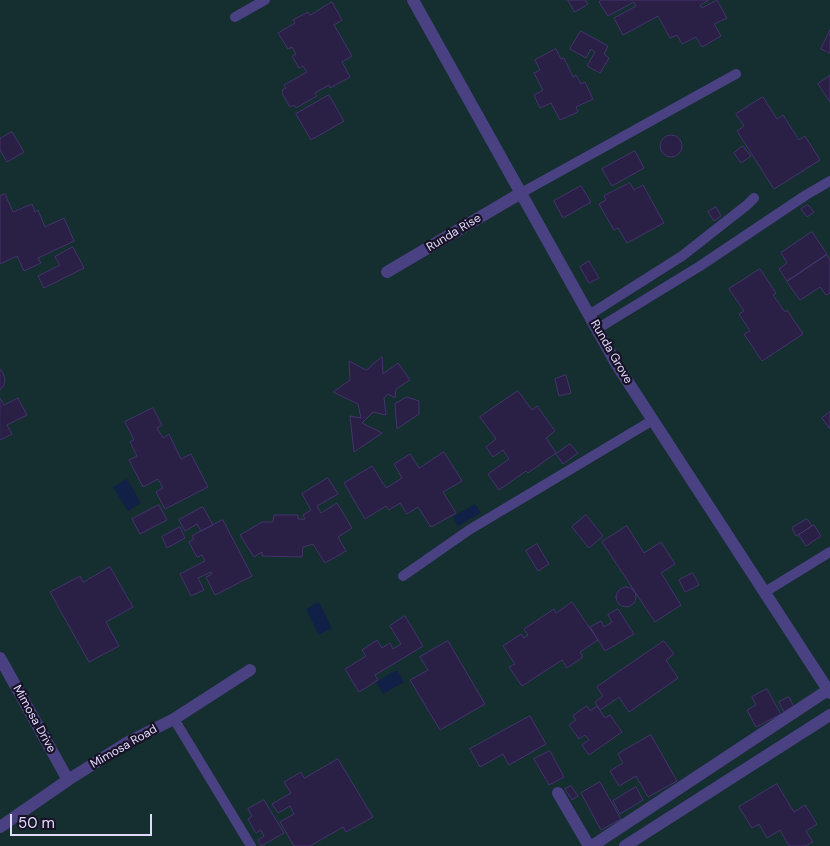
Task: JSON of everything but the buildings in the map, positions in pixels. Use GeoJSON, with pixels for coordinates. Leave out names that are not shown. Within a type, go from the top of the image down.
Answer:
{"type":"FeatureCollection","features":[{"type":"Feature","properties":{"kind":"street","name":"Runda Grove"},"geometry":{"type":"LineString","coordinates":[[413,0],[617,365],[829,691]]}},
{"type":"Feature","properties":{"kind":"street","name":"Runda Rise"},"geometry":{"type":"LineString","coordinates":[[387,272],[521,193]]}},
{"type":"Feature","properties":{"kind":"street","name":"Mimosa Drive"},"geometry":{"type":"LineString","coordinates":[[0,658],[68,780]]}},
{"type":"Feature","properties":{"kind":"street","name":"Mimosa Road"},"geometry":{"type":"LineString","coordinates":[[0,828],[68,780],[128,742],[174,719],[250,670]]}},
{"type":"Feature","properties":{"kind":"street"},"geometry":{"type":"LineString","coordinates":[[558,793],[590,846],[829,691]]}},
{"type":"Feature","properties":{"kind":"street"},"geometry":{"type":"LineString","coordinates":[[625,846],[830,715]]}},
{"type":"Feature","properties":{"kind":"lane"},"geometry":{"type":"LineString","coordinates":[[235,17],[265,0]]}},
{"type":"Feature","properties":{"kind":"lane"},"geometry":{"type":"LineString","coordinates":[[521,193],[736,74]]}},
{"type":"Feature","properties":{"kind":"lane"},"geometry":{"type":"LineString","coordinates":[[597,329],[700,266],[830,181]]}},
{"type":"Feature","properties":{"kind":"lane"},"geometry":{"type":"LineString","coordinates":[[589,315],[682,256],[754,198]]}},
{"type":"Feature","properties":{"kind":"lane"},"geometry":{"type":"LineString","coordinates":[[403,576],[469,530],[653,420]]}},
{"type":"Feature","properties":{"kind":"lane"},"geometry":{"type":"LineString","coordinates":[[765,592],[830,552]]}},
{"type":"Feature","properties":{"kind":"lane"},"geometry":{"type":"LineString","coordinates":[[174,719],[251,846]]}},
{"type":"Feature","properties":{"kind":"green space"},"geometry":{"type":"Polygon","coordinates":[[[0,0],[830,0],[830,846],[0,846],[0,0]]]}},
{"type":"Feature","properties":{"kind":"water"},"geometry":{"type":"Polygon","coordinates":[[[127,479],[141,503],[128,511],[113,487],[127,479]]]}},
{"type":"Feature","properties":{"kind":"water"},"geometry":{"type":"Polygon","coordinates":[[[475,504],[481,513],[458,526],[453,517],[475,504]]]}},
{"type":"Feature","properties":{"kind":"water"},"geometry":{"type":"Polygon","coordinates":[[[319,602],[332,628],[319,635],[306,609],[319,602]]]}},
{"type":"Feature","properties":{"kind":"water"},"geometry":{"type":"Polygon","coordinates":[[[397,670],[404,682],[383,694],[376,682],[397,670]]]}}]}
